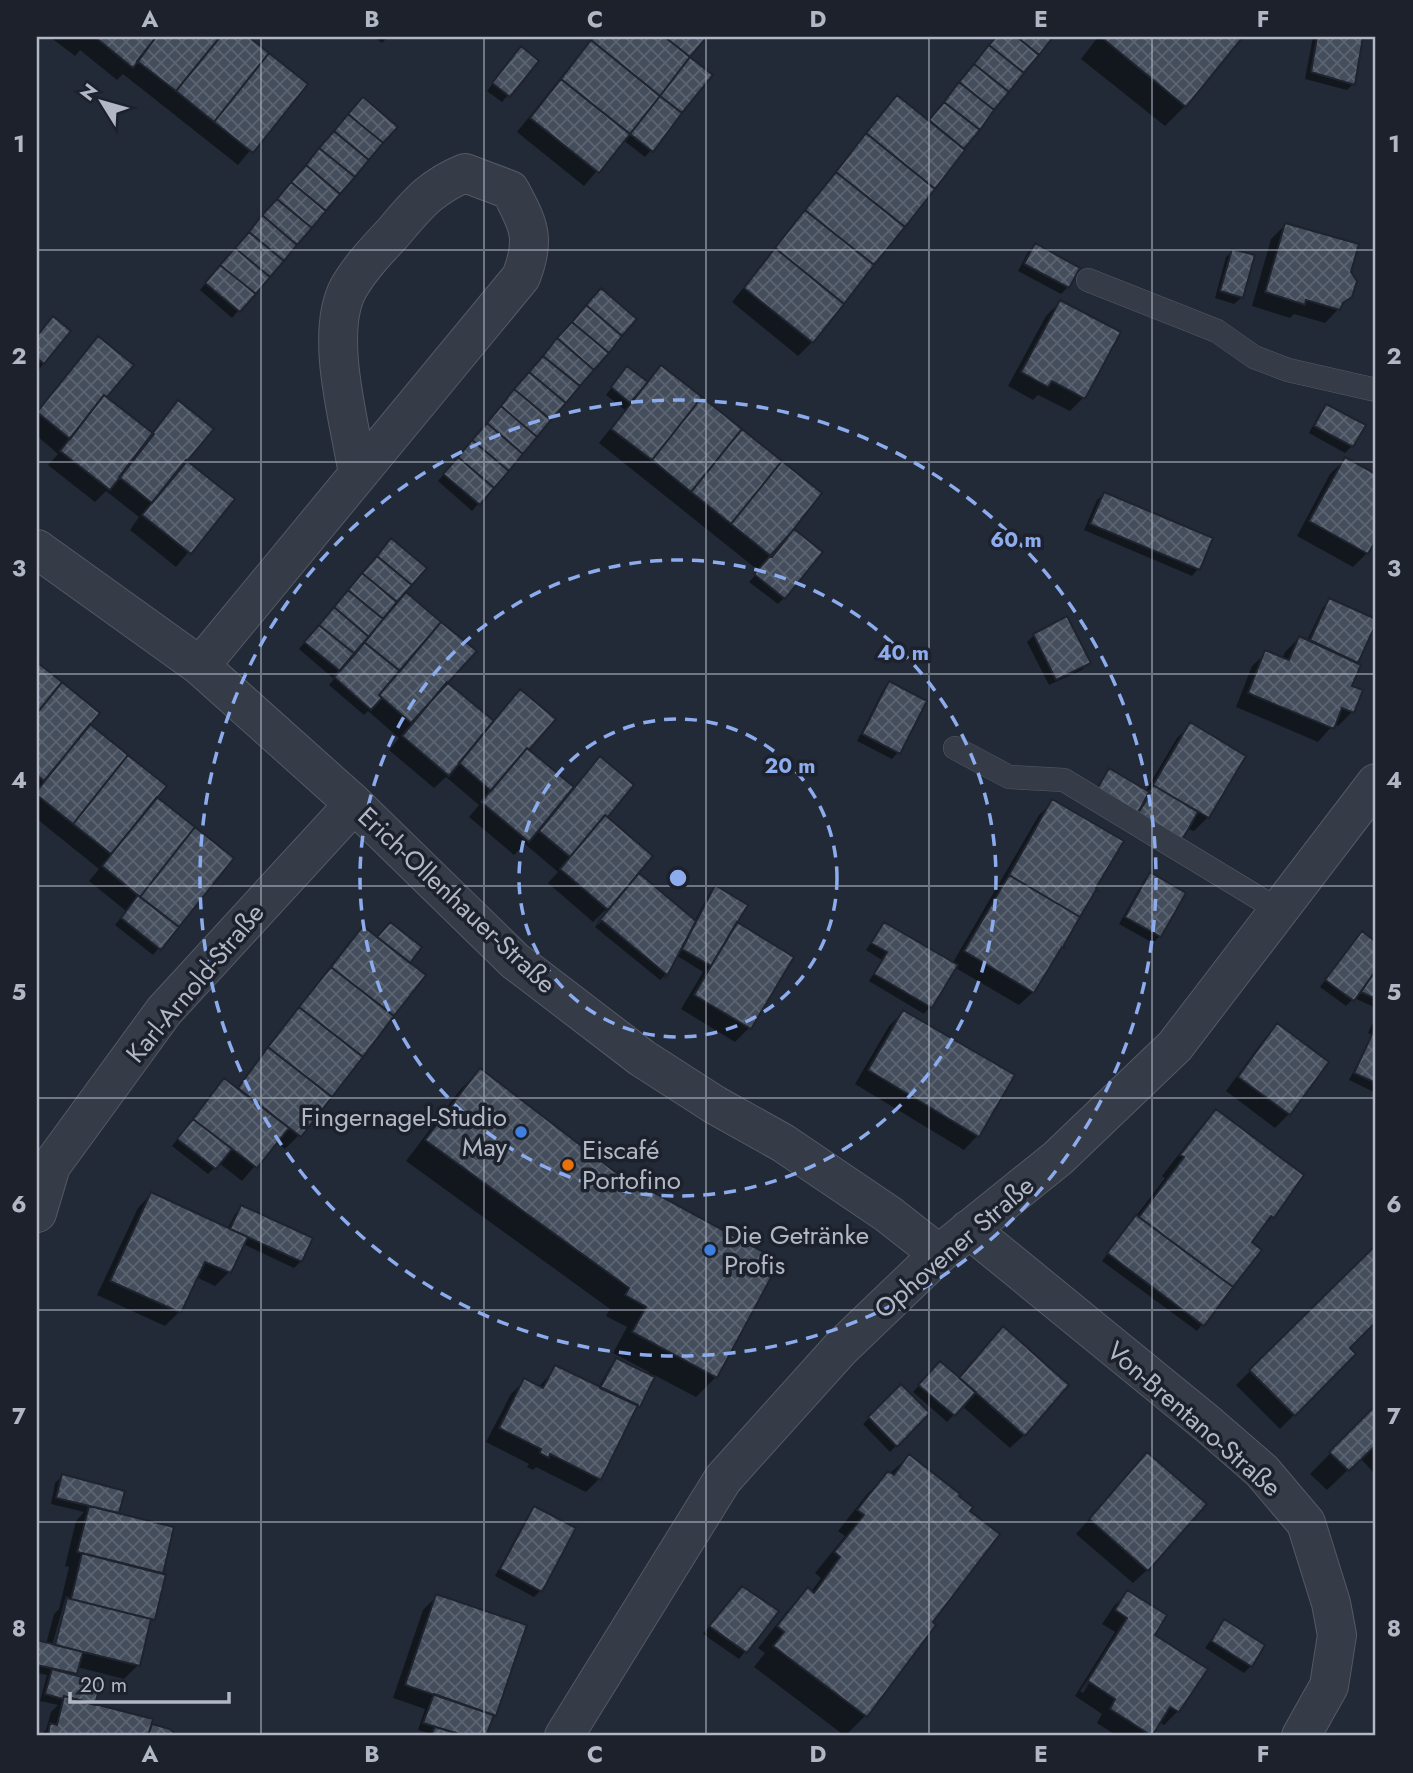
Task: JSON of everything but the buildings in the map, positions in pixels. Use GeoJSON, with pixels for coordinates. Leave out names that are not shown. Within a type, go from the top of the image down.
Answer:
{"type":"FeatureCollection","features":[{"type":"Feature","properties":{"kind":"street"},"geometry":{"type":"LineString","coordinates":[[200,666],[521,277],[530,254],[529,232],[510,190],[465,173],[443,182],[426,194],[379,248],[349,289],[339,316],[337,348],[358,474]]}},
{"type":"Feature","properties":{"kind":"street","name":"Erich-Ollenhauer-Straße"},"geometry":{"type":"LineString","coordinates":[[37,549],[200,666],[354,804],[515,961],[642,1058],[715,1105],[783,1143],[888,1214],[939,1254]]}},
{"type":"Feature","properties":{"kind":"street","name":"Ophovener Straße"},"geometry":{"type":"LineString","coordinates":[[564,1736],[723,1479],[840,1349],[939,1254],[1058,1158],[1175,1046],[1376,783]]}},
{"type":"Feature","properties":{"kind":"street","name":"Karl-Arnold-Straße"},"geometry":{"type":"LineString","coordinates":[[37,1213],[51,1166],[164,1010],[354,804]]}},
{"type":"Feature","properties":{"kind":"street","name":"Von-Brentano-Straße"},"geometry":{"type":"LineString","coordinates":[[969,1229],[1262,1471],[1306,1523],[1331,1603],[1337,1635],[1329,1686],[1301,1736]]}},
{"type":"Feature","properties":{"kind":"lane"},"geometry":{"type":"LineString","coordinates":[[1088,280],[1217,331],[1254,357],[1288,370],[1376,390]]}},
{"type":"Feature","properties":{"kind":"lane"},"geometry":{"type":"LineString","coordinates":[[955,748],[1009,777],[1064,780],[1280,911]]}},
{"type":"Feature","properties":{"kind":"place","name":"Fingernagel-Studio May"},"geometry":{"type":"Point","coordinates":[521,1132]}},
{"type":"Feature","properties":{"kind":"place","name":"Eiscafé Portofino"},"geometry":{"type":"Point","coordinates":[568,1165]}},
{"type":"Feature","properties":{"kind":"place","name":"Die Getränke Profis"},"geometry":{"type":"Point","coordinates":[710,1250]}}]}
